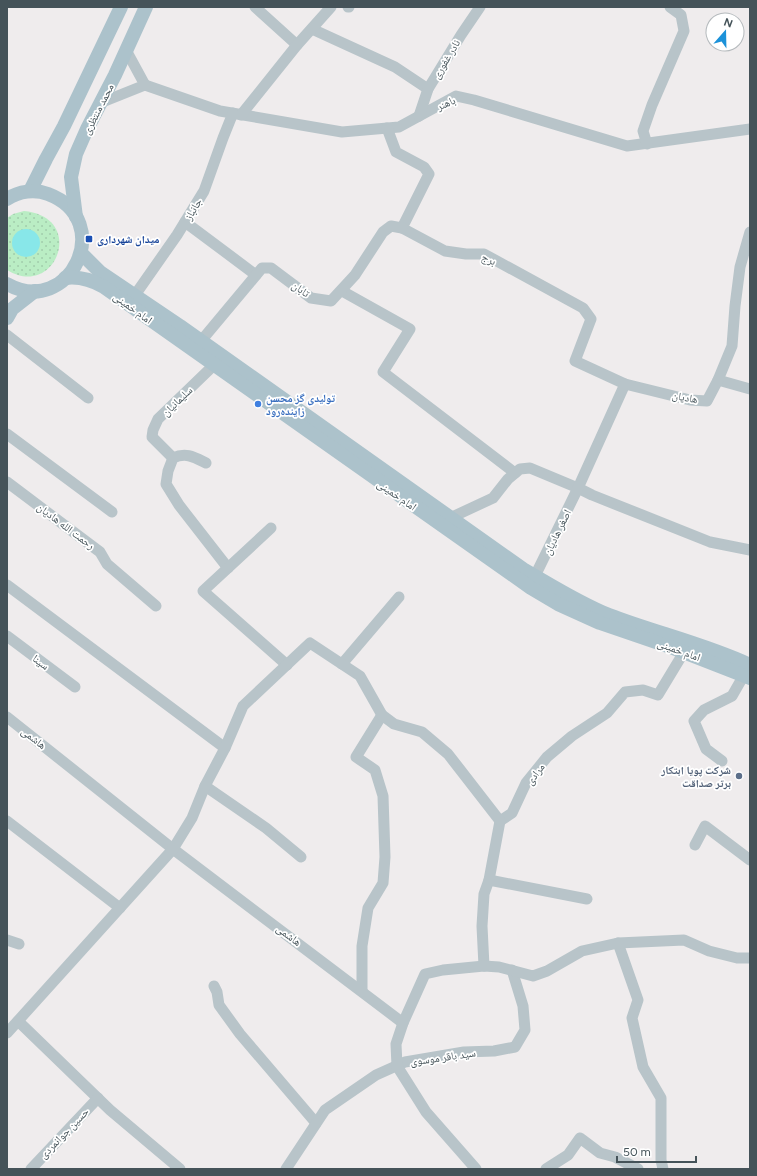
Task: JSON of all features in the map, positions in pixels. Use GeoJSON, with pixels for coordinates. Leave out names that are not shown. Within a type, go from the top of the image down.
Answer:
{"type":"FeatureCollection","features":[{"type":"Feature","properties":{"kind":"main road","name":"محمد منتظری"},"geometry":{"type":"LineString","coordinates":[[30,191],[64,126],[121,7]]}},
{"type":"Feature","properties":{"kind":"main road","name":"محمد منتظری"},"geometry":{"type":"LineString","coordinates":[[76,217],[71,177],[76,154],[146,7]]}},
{"type":"Feature","properties":{"kind":"main road"},"geometry":{"type":"LineString","coordinates":[[7,199],[14,195],[30,191],[57,197],[68,206],[76,217],[81,228],[82,239],[81,253],[76,265],[59,283],[47,289],[35,291],[21,290],[7,284]]}},
{"type":"Feature","properties":{"kind":"main road","name":"امام خمینی"},"geometry":{"type":"LineString","coordinates":[[81,253],[100,272],[201,341],[446,522],[531,588],[558,604],[600,623],[748,673]]}},
{"type":"Feature","properties":{"kind":"main road","name":"امام خمینی"},"geometry":{"type":"LineString","coordinates":[[65,278],[84,278],[94,281],[104,287],[214,366],[446,522],[571,597],[608,615],[735,659],[748,673]]}},
{"type":"Feature","properties":{"kind":"main road"},"geometry":{"type":"LineString","coordinates":[[7,318],[12,309],[35,291]]}},
{"type":"Feature","properties":{"kind":"street"},"geometry":{"type":"LineString","coordinates":[[255,7],[297,45]]}},
{"type":"Feature","properties":{"kind":"street","name":"جانباز"},"geometry":{"type":"LineString","coordinates":[[135,295],[177,235],[204,191],[223,138],[237,114],[331,7]]}},
{"type":"Feature","properties":{"kind":"street","name":"نادر غفوری"},"geometry":{"type":"LineString","coordinates":[[419,116],[428,89],[480,7]]}},
{"type":"Feature","properties":{"kind":"street"},"geometry":{"type":"LineString","coordinates":[[647,144],[643,131],[652,105],[684,31],[682,15],[670,7]]}},
{"type":"Feature","properties":{"kind":"street"},"geometry":{"type":"LineString","coordinates":[[312,29],[395,68],[428,89]]}},
{"type":"Feature","properties":{"kind":"street"},"geometry":{"type":"LineString","coordinates":[[100,103],[145,85],[126,50]]}},
{"type":"Feature","properties":{"kind":"street","name":"باهنر"},"geometry":{"type":"LineString","coordinates":[[145,85],[220,111],[342,132],[399,127],[456,96],[474,100],[627,146],[750,129]]}},
{"type":"Feature","properties":{"kind":"street"},"geometry":{"type":"LineString","coordinates":[[387,128],[396,152],[424,167],[429,174],[402,228]]}},
{"type":"Feature","properties":{"kind":"street"},"geometry":{"type":"LineString","coordinates":[[185,222],[256,275],[201,341]]}},
{"type":"Feature","properties":{"kind":"street","name":"تابان"},"geometry":{"type":"LineString","coordinates":[[256,275],[262,268],[271,268],[311,298],[331,301],[342,291],[355,275],[383,232],[391,226],[402,228]]}},
{"type":"Feature","properties":{"kind":"street","name":"برج"},"geometry":{"type":"LineString","coordinates":[[402,228],[445,251],[466,254],[484,254],[583,308],[591,319],[575,361],[625,384]]}},
{"type":"Feature","properties":{"kind":"street","name":"هادیان"},"geometry":{"type":"LineString","coordinates":[[625,384],[690,400],[707,401],[718,380],[732,346],[740,267],[750,232]]}},
{"type":"Feature","properties":{"kind":"street"},"geometry":{"type":"LineString","coordinates":[[342,291],[410,329],[383,372],[515,473]]}},
{"type":"Feature","properties":{"kind":"street"},"geometry":{"type":"LineString","coordinates":[[7,335],[88,398]]}},
{"type":"Feature","properties":{"kind":"street","name":"سلیمانیان"},"geometry":{"type":"LineString","coordinates":[[173,458],[152,437],[153,430],[158,419],[214,366]]}},
{"type":"Feature","properties":{"kind":"street"},"geometry":{"type":"LineString","coordinates":[[718,380],[750,389]]}},
{"type":"Feature","properties":{"kind":"street"},"geometry":{"type":"LineString","coordinates":[[578,488],[625,384]]}},
{"type":"Feature","properties":{"kind":"street"},"geometry":{"type":"LineString","coordinates":[[7,434],[112,512]]}},
{"type":"Feature","properties":{"kind":"street"},"geometry":{"type":"LineString","coordinates":[[206,463],[180,454],[173,458],[168,471],[166,484],[179,505],[228,568]]}},
{"type":"Feature","properties":{"kind":"street"},"geometry":{"type":"LineString","coordinates":[[446,522],[493,498],[508,479],[515,473],[520,469],[530,468],[592,495],[710,542],[750,550]]}},
{"type":"Feature","properties":{"kind":"street","name":"رحمت الله هادیان"},"geometry":{"type":"LineString","coordinates":[[7,482],[100,552],[107,564],[156,606]]}},
{"type":"Feature","properties":{"kind":"street","name":"اصغر هادیان"},"geometry":{"type":"LineString","coordinates":[[535,576],[578,488]]}},
{"type":"Feature","properties":{"kind":"street"},"geometry":{"type":"LineString","coordinates":[[270,528],[203,591],[287,665]]}},
{"type":"Feature","properties":{"kind":"street"},"geometry":{"type":"LineString","coordinates":[[7,585],[225,748]]}},
{"type":"Feature","properties":{"kind":"street"},"geometry":{"type":"LineString","coordinates":[[342,664],[398,597]]}},
{"type":"Feature","properties":{"kind":"street","name":"سینا"},"geometry":{"type":"LineString","coordinates":[[7,636],[75,687]]}},
{"type":"Feature","properties":{"kind":"street"},"geometry":{"type":"LineString","coordinates":[[180,1169],[98,1098],[11,1026],[173,849],[192,818],[205,786],[225,748],[242,706],[310,643],[360,676],[382,715],[394,724],[422,732],[448,754],[500,821],[489,880],[484,894],[482,926],[484,966]]}},
{"type":"Feature","properties":{"kind":"street","name":"مرادی"},"geometry":{"type":"LineString","coordinates":[[500,821],[512,813],[526,783],[547,757],[572,736],[607,713],[625,692],[643,690],[658,695],[684,652]]}},
{"type":"Feature","properties":{"kind":"street"},"geometry":{"type":"LineString","coordinates":[[722,761],[706,749],[694,721],[704,710],[732,696],[748,673]]}},
{"type":"Feature","properties":{"kind":"street"},"geometry":{"type":"LineString","coordinates":[[362,991],[362,946],[368,908],[383,883],[385,857],[383,796],[375,770],[356,757],[382,715]]}},
{"type":"Feature","properties":{"kind":"street","name":"هاشمی"},"geometry":{"type":"LineString","coordinates":[[7,717],[173,849],[403,1022]]}},
{"type":"Feature","properties":{"kind":"street"},"geometry":{"type":"LineString","coordinates":[[205,786],[266,828],[301,857]]}},
{"type":"Feature","properties":{"kind":"street"},"geometry":{"type":"LineString","coordinates":[[7,821],[120,908]]}},
{"type":"Feature","properties":{"kind":"street"},"geometry":{"type":"LineString","coordinates":[[695,845],[705,826],[750,860]]}},
{"type":"Feature","properties":{"kind":"street"},"geometry":{"type":"LineString","coordinates":[[489,880],[587,899]]}},
{"type":"Feature","properties":{"kind":"street"},"geometry":{"type":"LineString","coordinates":[[7,940],[19,944]]}},
{"type":"Feature","properties":{"kind":"street"},"geometry":{"type":"LineString","coordinates":[[476,1169],[426,1112],[397,1066],[396,1044],[403,1022],[425,974],[443,970],[484,966],[499,967],[533,976],[547,972],[582,951],[618,942],[684,940],[710,951],[737,958],[750,958]]}},
{"type":"Feature","properties":{"kind":"street"},"geometry":{"type":"LineString","coordinates":[[618,942],[638,1000],[632,1018],[643,1067],[661,1098],[662,1169]]}},
{"type":"Feature","properties":{"kind":"street","name":"سید باقر موسوی"},"geometry":{"type":"LineString","coordinates":[[286,1169],[325,1110],[376,1075],[405,1062],[464,1052],[494,1052],[515,1047],[525,1030],[523,1006],[512,970]]}},
{"type":"Feature","properties":{"kind":"street"},"geometry":{"type":"LineString","coordinates":[[214,986],[218,992],[220,1005],[240,1034],[316,1123]]}},
{"type":"Feature","properties":{"kind":"street","name":"حسین جوانمردی"},"geometry":{"type":"LineString","coordinates":[[31,1169],[98,1098]]}},
{"type":"Feature","properties":{"kind":"street"},"geometry":{"type":"LineString","coordinates":[[546,1169],[568,1155],[580,1138],[600,1153],[615,1156],[638,1169]]}},
{"type":"Feature","properties":{"kind":"green space"},"geometry":{"type":"Polygon","coordinates":[[[24,211],[43,216],[55,227],[59,240],[58,254],[51,266],[39,274],[24,276],[7,270],[7,218],[13,214],[24,211]]]}},
{"type":"Feature","properties":{"kind":"water"},"geometry":{"type":"Polygon","coordinates":[[[26,229],[36,233],[40,243],[36,253],[26,257],[16,253],[12,243],[16,233],[26,229]]]}},
{"type":"Feature","properties":{"kind":"place","name":"میدان شهرداری"},"geometry":{"type":"Point","coordinates":[89,239]}},
{"type":"Feature","properties":{"kind":"place","name":"تولیدی گز محسن زاینده‌رود"},"geometry":{"type":"Point","coordinates":[258,404]}},
{"type":"Feature","properties":{"kind":"place","name":"شرکت پویا ابتکار برتر صداقت"},"geometry":{"type":"Point","coordinates":[739,776]}}]}
